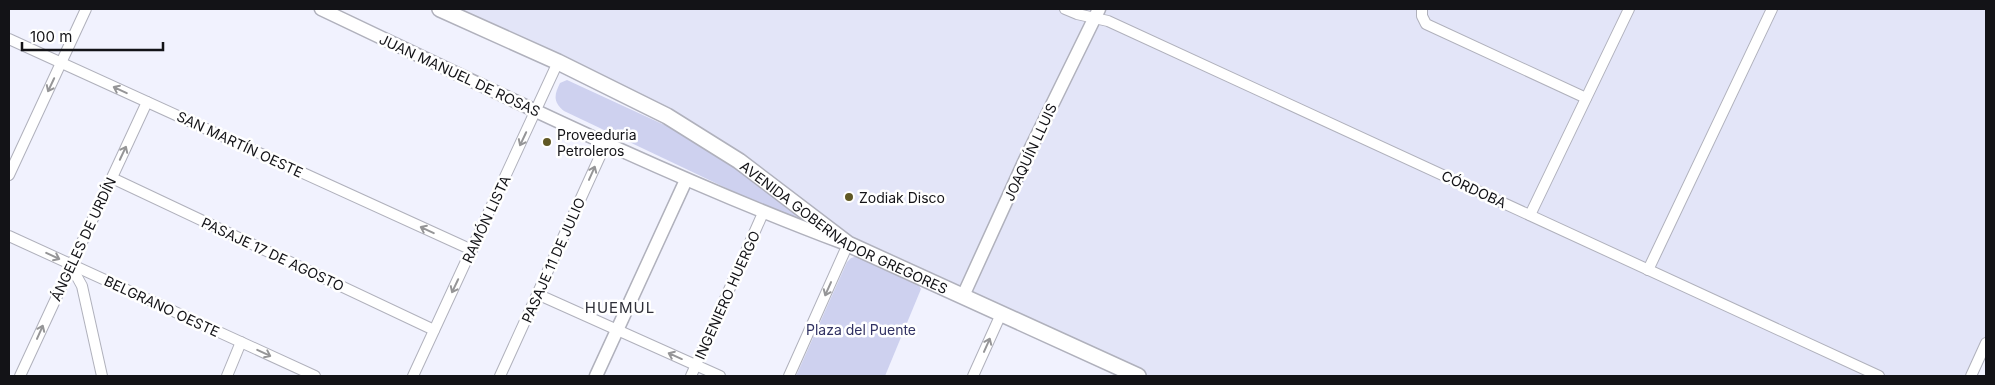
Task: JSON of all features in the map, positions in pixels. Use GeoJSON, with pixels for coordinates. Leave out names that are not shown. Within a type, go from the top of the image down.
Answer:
{"type":"FeatureCollection","features":[{"type":"Feature","properties":{"kind":"main road","name":"AVENIDA GOBERNADOR GREGORES"},"geometry":{"type":"LineString","coordinates":[[440,9],[558,62],[666,116],[703,138],[767,181],[848,244],[1138,376]]}},
{"type":"Feature","properties":{"kind":"street"},"geometry":{"type":"LineString","coordinates":[[9,175],[86,9]]}},
{"type":"Feature","properties":{"kind":"street","name":"JUAN MANUEL DE ROSAS"},"geometry":{"type":"LineString","coordinates":[[321,9],[686,180],[763,213],[848,244]]}},
{"type":"Feature","properties":{"kind":"street","name":"CÓRDOBA"},"geometry":{"type":"LineString","coordinates":[[1065,9],[1077,14],[1096,14],[1880,376]]}},
{"type":"Feature","properties":{"kind":"street"},"geometry":{"type":"LineString","coordinates":[[1422,9],[1422,16],[1426,24],[1586,98]]}},
{"type":"Feature","properties":{"kind":"street"},"geometry":{"type":"LineString","coordinates":[[1530,215],[1629,9]]}},
{"type":"Feature","properties":{"kind":"street"},"geometry":{"type":"LineString","coordinates":[[1648,270],[1772,9]]}},
{"type":"Feature","properties":{"kind":"street","name":"JOAQUÍN LLUIS"},"geometry":{"type":"LineString","coordinates":[[963,296],[1025,160],[1096,14]]}},
{"type":"Feature","properties":{"kind":"street","name":"SAN MARTÍN OESTE"},"geometry":{"type":"LineString","coordinates":[[9,39],[472,250]]}},
{"type":"Feature","properties":{"kind":"street","name":"RAMÓN LISTA"},"geometry":{"type":"LineString","coordinates":[[413,376],[558,62]]}},
{"type":"Feature","properties":{"kind":"street","name":"ÁNGELES DE URDÍN"},"geometry":{"type":"LineString","coordinates":[[20,376],[70,264],[147,102]]}},
{"type":"Feature","properties":{"kind":"street","name":"PASAJE 11 DE JULIO"},"geometry":{"type":"LineString","coordinates":[[500,376],[606,143]]}},
{"type":"Feature","properties":{"kind":"street","name":"PASAJE 17 DE AGOSTO"},"geometry":{"type":"LineString","coordinates":[[112,178],[434,330]]}},
{"type":"Feature","properties":{"kind":"street"},"geometry":{"type":"LineString","coordinates":[[596,376],[686,180]]}},
{"type":"Feature","properties":{"kind":"street","name":"INGENIERO HUERGO"},"geometry":{"type":"LineString","coordinates":[[691,376],[763,213]]}},
{"type":"Feature","properties":{"kind":"street","name":"BELGRANO OESTE"},"geometry":{"type":"LineString","coordinates":[[9,236],[315,376]]}},
{"type":"Feature","properties":{"kind":"street"},"geometry":{"type":"LineString","coordinates":[[790,376],[848,244]]}},
{"type":"Feature","properties":{"kind":"street"},"geometry":{"type":"LineString","coordinates":[[70,264],[82,286],[102,376]]}},
{"type":"Feature","properties":{"kind":"street"},"geometry":{"type":"LineString","coordinates":[[537,294],[720,376]]}},
{"type":"Feature","properties":{"kind":"street"},"geometry":{"type":"LineString","coordinates":[[973,376],[1001,314]]}},
{"type":"Feature","properties":{"kind":"street"},"geometry":{"type":"LineString","coordinates":[[226,376],[241,342]]}},
{"type":"Feature","properties":{"kind":"street"},"geometry":{"type":"LineString","coordinates":[[1971,376],[1986,343]]}},
{"type":"Feature","properties":{"kind":"shaded area"},"geometry":{"type":"Polygon","coordinates":[[[440,9],[1986,9],[1986,343],[1971,376],[1138,376],[848,244],[703,138],[440,9]]]}},
{"type":"Feature","properties":{"kind":"green space"},"geometry":{"type":"Polygon","coordinates":[[[567,80],[684,134],[722,156],[812,222],[806,226],[564,111],[556,101],[556,95],[560,83],[567,80]]]}},
{"type":"Feature","properties":{"kind":"green space","name":"Plaza del Puente"},"geometry":{"type":"Polygon","coordinates":[[[858,256],[918,284],[921,289],[885,376],[796,376],[847,262],[851,258],[858,256]]]}},
{"type":"Feature","properties":{"kind":"place","name":"Proveeduria Petroleros"},"geometry":{"type":"Point","coordinates":[547,142]}},
{"type":"Feature","properties":{"kind":"place","name":"Zodiak Disco"},"geometry":{"type":"Point","coordinates":[849,197]}},
{"type":"Feature","properties":{"kind":"district","name":"HUEMUL"},"geometry":{"type":"Point","coordinates":[620,307]}}]}
